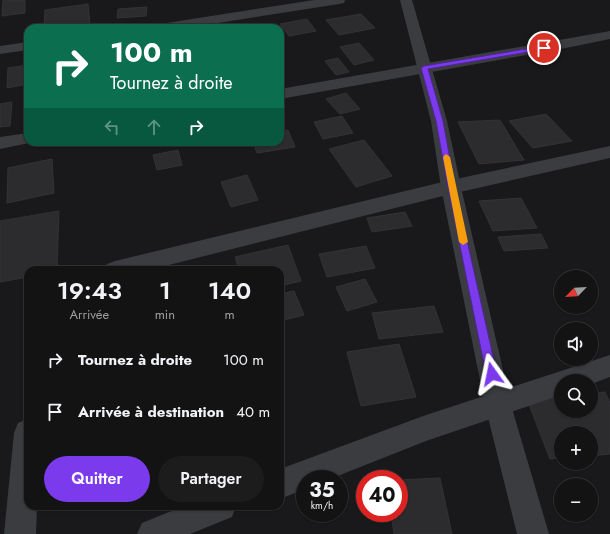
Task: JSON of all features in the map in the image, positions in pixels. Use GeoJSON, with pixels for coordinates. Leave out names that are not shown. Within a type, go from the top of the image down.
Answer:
{"type":"FeatureCollection","features":[{"type":"Feature","properties":{"kind":"street"},"geometry":{"type":"LineString","coordinates":[[186,24],[340,0]]}},
{"type":"Feature","properties":{"kind":"street"},"geometry":{"type":"LineString","coordinates":[[406,0],[439,121],[498,405],[533,534]]}},
{"type":"Feature","properties":{"kind":"street"},"geometry":{"type":"LineString","coordinates":[[284,93],[610,35]]}},
{"type":"Feature","properties":{"kind":"street"},"geometry":{"type":"LineString","coordinates":[[0,50],[24,47]]}},
{"type":"Feature","properties":{"kind":"street"},"geometry":{"type":"LineString","coordinates":[[0,143],[24,139]]}},
{"type":"Feature","properties":{"kind":"street"},"geometry":{"type":"LineString","coordinates":[[131,266],[452,187],[610,152]]}},
{"type":"Feature","properties":{"kind":"street"},"geometry":{"type":"LineString","coordinates":[[587,374],[610,366]]}},
{"type":"Feature","properties":{"kind":"street"},"geometry":{"type":"LineString","coordinates":[[284,482],[426,428],[554,385]]}},
{"type":"Feature","properties":{"kind":"street"},"geometry":{"type":"LineString","coordinates":[[20,534],[24,484]]}},
{"type":"Feature","properties":{"kind":"street"},"geometry":{"type":"LineString","coordinates":[[153,534],[211,510]]}},
{"type":"Feature","properties":{"kind":"building"},"geometry":{"type":"Polygon","coordinates":[[[3,0],[25,0],[25,13],[2,16],[3,0]]]}},
{"type":"Feature","properties":{"kind":"building"},"geometry":{"type":"Polygon","coordinates":[[[88,4],[90,24],[44,24],[45,10],[88,4]]]}},
{"type":"Feature","properties":{"kind":"building"},"geometry":{"type":"Polygon","coordinates":[[[147,7],[146,16],[117,18],[118,9],[147,7]]]}},
{"type":"Feature","properties":{"kind":"building"},"geometry":{"type":"Polygon","coordinates":[[[361,14],[375,28],[339,35],[326,20],[361,14]]]}},
{"type":"Feature","properties":{"kind":"building"},"geometry":{"type":"Polygon","coordinates":[[[307,19],[316,31],[289,36],[284,29],[284,24],[280,24],[307,19]]]}},
{"type":"Feature","properties":{"kind":"building"},"geometry":{"type":"Polygon","coordinates":[[[359,43],[374,60],[354,65],[340,47],[359,43]]]}},
{"type":"Feature","properties":{"kind":"building"},"geometry":{"type":"Polygon","coordinates":[[[338,58],[349,72],[336,75],[325,61],[338,58]]]}},
{"type":"Feature","properties":{"kind":"building"},"geometry":{"type":"Polygon","coordinates":[[[24,66],[24,85],[7,88],[8,68],[24,66]]]}},
{"type":"Feature","properties":{"kind":"building"},"geometry":{"type":"Polygon","coordinates":[[[346,93],[360,109],[340,114],[326,99],[346,93]]]}},
{"type":"Feature","properties":{"kind":"building"},"geometry":{"type":"Polygon","coordinates":[[[12,102],[10,126],[0,127],[0,104],[12,102]]]}},
{"type":"Feature","properties":{"kind":"building"},"geometry":{"type":"Polygon","coordinates":[[[546,114],[572,141],[533,148],[509,121],[546,114]]]}},
{"type":"Feature","properties":{"kind":"building"},"geometry":{"type":"Polygon","coordinates":[[[342,116],[353,133],[323,139],[314,122],[342,116]]]}},
{"type":"Feature","properties":{"kind":"building"},"geometry":{"type":"Polygon","coordinates":[[[500,120],[524,160],[479,164],[458,122],[500,120]]]}},
{"type":"Feature","properties":{"kind":"building"},"geometry":{"type":"Polygon","coordinates":[[[284,130],[288,130],[295,147],[257,153],[254,146],[284,146],[284,130]]]}},
{"type":"Feature","properties":{"kind":"building"},"geometry":{"type":"Polygon","coordinates":[[[364,140],[392,176],[356,187],[329,149],[364,140]]]}},
{"type":"Feature","properties":{"kind":"building"},"geometry":{"type":"Polygon","coordinates":[[[178,150],[182,165],[157,170],[153,155],[178,150]]]}},
{"type":"Feature","properties":{"kind":"building"},"geometry":{"type":"Polygon","coordinates":[[[52,159],[54,193],[7,203],[8,168],[52,159]]]}},
{"type":"Feature","properties":{"kind":"building"},"geometry":{"type":"Polygon","coordinates":[[[247,175],[258,200],[231,207],[221,182],[247,175]]]}},
{"type":"Feature","properties":{"kind":"building"},"geometry":{"type":"Polygon","coordinates":[[[521,198],[537,228],[493,231],[479,201],[521,198]]]}},
{"type":"Feature","properties":{"kind":"building"},"geometry":{"type":"Polygon","coordinates":[[[59,211],[57,266],[24,266],[24,278],[0,282],[0,221],[59,211]]]}},
{"type":"Feature","properties":{"kind":"building"},"geometry":{"type":"Polygon","coordinates":[[[405,212],[412,226],[372,232],[367,218],[405,212]]]}},
{"type":"Feature","properties":{"kind":"building"},"geometry":{"type":"Polygon","coordinates":[[[541,234],[548,248],[504,251],[498,237],[541,234]]]}},
{"type":"Feature","properties":{"kind":"building"},"geometry":{"type":"Polygon","coordinates":[[[288,245],[301,281],[284,285],[284,266],[238,266],[235,257],[288,245]]]}},
{"type":"Feature","properties":{"kind":"building"},"geometry":{"type":"Polygon","coordinates":[[[366,246],[375,268],[327,277],[319,254],[366,246]]]}},
{"type":"Feature","properties":{"kind":"building"},"geometry":{"type":"Polygon","coordinates":[[[365,279],[377,302],[347,311],[336,287],[365,279]]]}},
{"type":"Feature","properties":{"kind":"building"},"geometry":{"type":"Polygon","coordinates":[[[294,291],[304,315],[284,320],[284,293],[294,291]]]}},
{"type":"Feature","properties":{"kind":"building"},"geometry":{"type":"Polygon","coordinates":[[[434,306],[443,332],[379,339],[372,313],[434,306]]]}},
{"type":"Feature","properties":{"kind":"building"},"geometry":{"type":"Polygon","coordinates":[[[399,344],[416,397],[361,406],[347,352],[399,344]]]}},
{"type":"Feature","properties":{"kind":"building"},"geometry":{"type":"Polygon","coordinates":[[[605,392],[610,403],[610,454],[598,455],[598,426],[554,426],[554,459],[550,459],[527,399],[554,397],[554,418],[598,418],[598,393],[605,392]]]}},
{"type":"Feature","properties":{"kind":"building"},"geometry":{"type":"Polygon","coordinates":[[[440,478],[452,534],[394,534],[392,522],[408,522],[408,480],[440,478]]]}},
{"type":"Feature","properties":{"kind":"slow traffic"},"geometry":{"type":"LineString","coordinates":[[446,157],[463,242]]}},
{"type":"Feature","properties":{"kind":"route"},"geometry":{"type":"LineString","coordinates":[[492,374],[439,121],[424,68],[544,48]]}}]}
